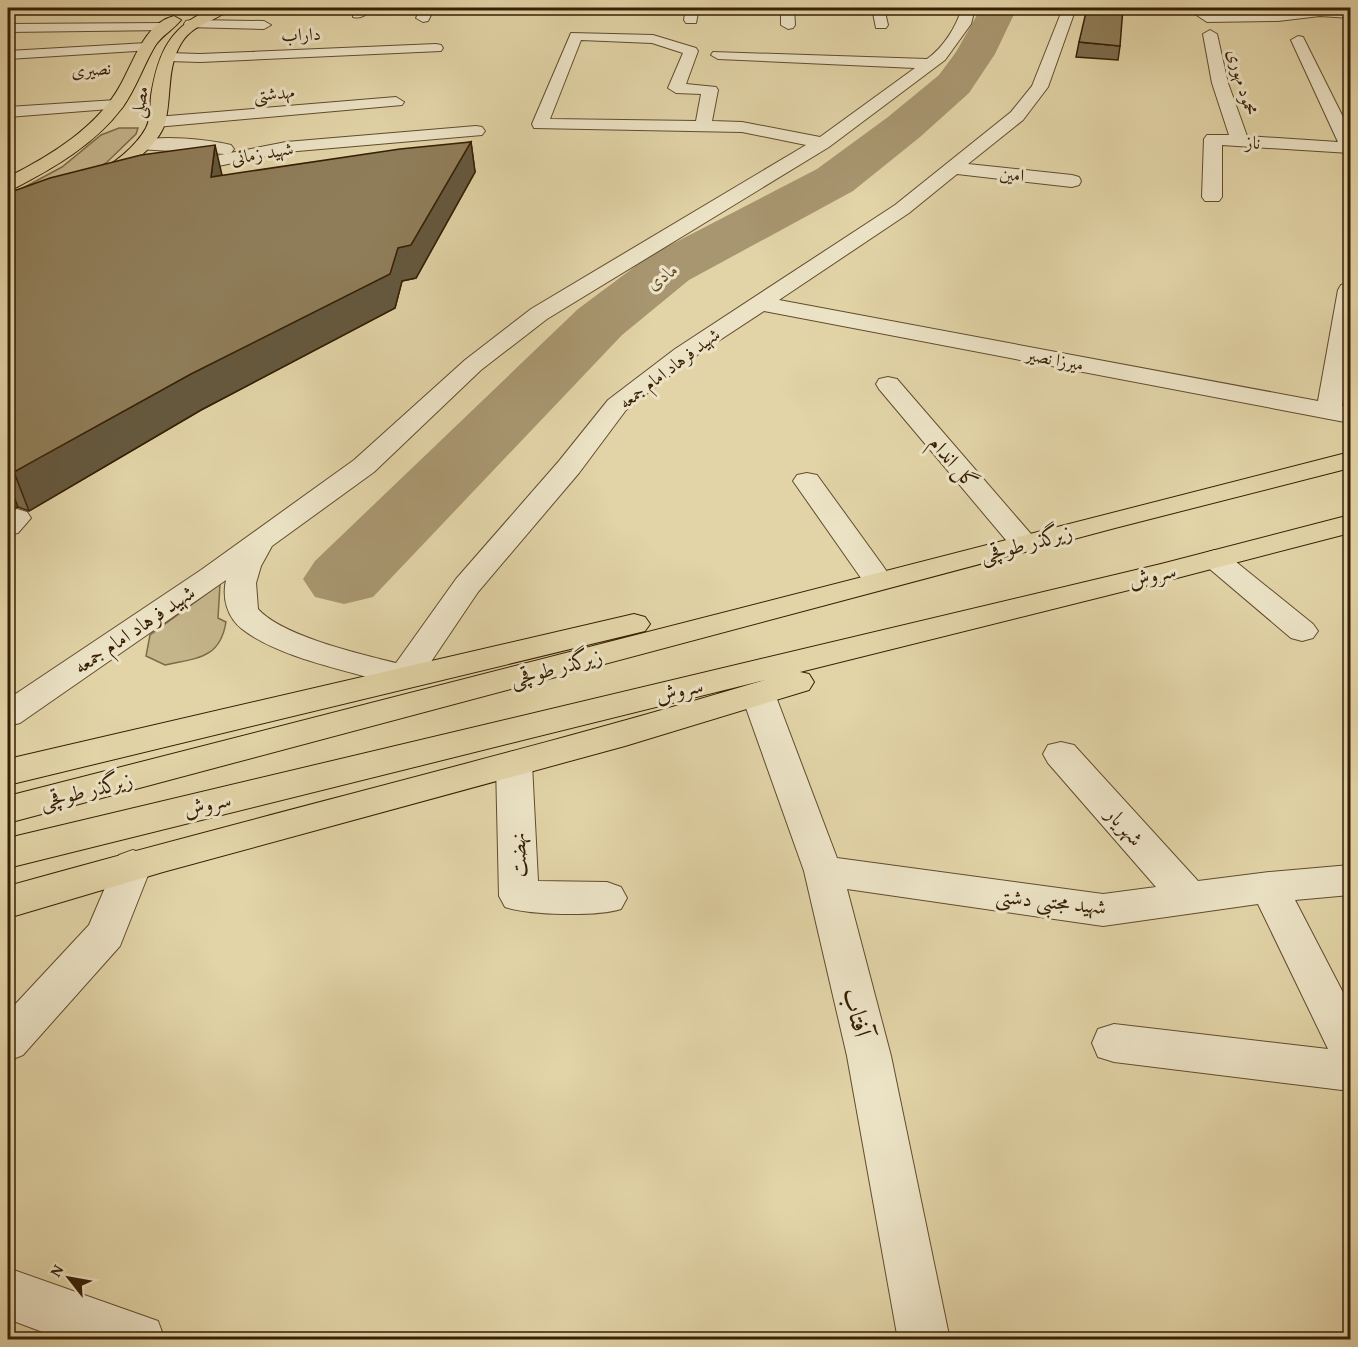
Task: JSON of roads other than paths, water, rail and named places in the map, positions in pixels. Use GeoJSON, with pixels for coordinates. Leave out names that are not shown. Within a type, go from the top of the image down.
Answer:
{"type":"FeatureCollection","features":[{"type":"Feature","properties":{"kind":"main road","name":"مصلی"},"geometry":{"type":"LineString","coordinates":[[8,184],[32,172],[88,134],[116,105],[151,38],[163,27],[199,8]]}},
{"type":"Feature","properties":{"kind":"main road","name":"مصلی"},"geometry":{"type":"LineString","coordinates":[[10,218],[52,203],[109,172],[143,145],[155,125],[170,49],[184,29],[223,8]]}},
{"type":"Feature","properties":{"kind":"main road"},"geometry":{"type":"LineString","coordinates":[[88,134],[125,125],[155,125]]}},
{"type":"Feature","properties":{"kind":"main road"},"geometry":{"type":"LineString","coordinates":[[8,772],[404,676],[1105,522],[1350,460]]}},
{"type":"Feature","properties":{"kind":"main road","name":"زیرگذر طوقچی"},"geometry":{"type":"LineString","coordinates":[[8,810],[1105,522]]}},
{"type":"Feature","properties":{"kind":"main road","name":"سروش"},"geometry":{"type":"LineString","coordinates":[[8,853],[1166,572],[1350,524]]}},
{"type":"Feature","properties":{"kind":"main road"},"geometry":{"type":"LineString","coordinates":[[8,902],[133,865],[625,734],[1166,572]]}},
{"type":"Feature","properties":{"kind":"street"},"geometry":{"type":"LineString","coordinates":[[787,8],[788,25]]}},
{"type":"Feature","properties":{"kind":"street"},"geometry":{"type":"LineString","coordinates":[[878,8],[881,25]]}},
{"type":"Feature","properties":{"kind":"street","name":"شهید فرهاد امام جمعه"},"geometry":{"type":"LineString","coordinates":[[8,715],[260,542],[364,466],[473,365],[539,314],[823,143],[935,52],[964,24],[968,8]]}},
{"type":"Feature","properties":{"kind":"street","name":"شهید فرهاد امام جمعه"},"geometry":{"type":"LineString","coordinates":[[260,542],[241,575],[239,592],[244,613],[264,630],[326,654],[404,676],[467,586],[569,467],[617,405],[683,354],[902,208],[1017,116],[1040,87],[1069,8]]}},
{"type":"Feature","properties":{"kind":"street"},"geometry":{"type":"LineString","coordinates":[[1193,8],[1207,18],[1278,17],[1314,13],[1350,14]]}},
{"type":"Feature","properties":{"kind":"street"},"geometry":{"type":"LineString","coordinates":[[1254,8],[1278,17]]}},
{"type":"Feature","properties":{"kind":"street"},"geometry":{"type":"LineString","coordinates":[[1297,8],[1314,13]]}},
{"type":"Feature","properties":{"kind":"street"},"geometry":{"type":"LineString","coordinates":[[423,18],[427,9],[452,9]]}},
{"type":"Feature","properties":{"kind":"street"},"geometry":{"type":"LineString","coordinates":[[191,24],[264,25]]}},
{"type":"Feature","properties":{"kind":"street"},"geometry":{"type":"LineString","coordinates":[[8,28],[163,27]]}},
{"type":"Feature","properties":{"kind":"street","name":"محمود مهوری"},"geometry":{"type":"LineString","coordinates":[[1210,34],[1220,83],[1240,141]]}},
{"type":"Feature","properties":{"kind":"street"},"geometry":{"type":"LineString","coordinates":[[378,57],[385,35]]}},
{"type":"Feature","properties":{"kind":"street"},"geometry":{"type":"LineString","coordinates":[[703,126],[710,90],[675,88],[691,51],[652,39],[576,36],[540,123],[742,127],[823,143]]}},
{"type":"Feature","properties":{"kind":"street"},"geometry":{"type":"LineString","coordinates":[[291,67],[301,53],[307,38]]}},
{"type":"Feature","properties":{"kind":"street"},"geometry":{"type":"LineString","coordinates":[[1298,40],[1350,148]]}},
{"type":"Feature","properties":{"kind":"street"},"geometry":{"type":"LineString","coordinates":[[8,55],[147,47]]}},
{"type":"Feature","properties":{"kind":"street","name":"داراب"},"geometry":{"type":"LineString","coordinates":[[168,57],[226,53],[301,53],[378,57],[437,49]]}},
{"type":"Feature","properties":{"kind":"street"},"geometry":{"type":"LineString","coordinates":[[717,56],[935,52]]}},
{"type":"Feature","properties":{"kind":"street","name":"نصیری"},"geometry":{"type":"LineString","coordinates":[[104,88],[127,86]]}},
{"type":"Feature","properties":{"kind":"street","name":"مهدشتی"},"geometry":{"type":"LineString","coordinates":[[155,125],[396,102]]}},
{"type":"Feature","properties":{"kind":"street"},"geometry":{"type":"LineString","coordinates":[[8,111],[116,105]]}},
{"type":"Feature","properties":{"kind":"street","name":"شهید زمانی"},"geometry":{"type":"LineString","coordinates":[[153,176],[286,147],[476,131]]}},
{"type":"Feature","properties":{"kind":"street","name":"ناز"},"geometry":{"type":"LineString","coordinates":[[1212,197],[1213,139],[1350,148]]}},
{"type":"Feature","properties":{"kind":"street"},"geometry":{"type":"LineString","coordinates":[[143,145],[168,144],[259,152]]}},
{"type":"Feature","properties":{"kind":"street","name":"امین"},"geometry":{"type":"LineString","coordinates":[[953,168],[1072,181]]}},
{"type":"Feature","properties":{"kind":"street"},"geometry":{"type":"LineString","coordinates":[[52,203],[119,185]]}},
{"type":"Feature","properties":{"kind":"street"},"geometry":{"type":"LineString","coordinates":[[1340,413],[1349,290]]}},
{"type":"Feature","properties":{"kind":"street","name":"میرزا نصیر"},"geometry":{"type":"LineString","coordinates":[[759,303],[1340,413]]}},
{"type":"Feature","properties":{"kind":"street","name":"گل اندام"},"geometry":{"type":"LineString","coordinates":[[888,384],[1021,540]]}},
{"type":"Feature","properties":{"kind":"street"},"geometry":{"type":"LineString","coordinates":[[807,481],[872,572]]}},
{"type":"Feature","properties":{"kind":"street"},"geometry":{"type":"LineString","coordinates":[[1215,559],[1302,631]]}},
{"type":"Feature","properties":{"kind":"street"},"geometry":{"type":"LineString","coordinates":[[8,700],[47,689]]}},
{"type":"Feature","properties":{"kind":"street","name":"آفتاب"},"geometry":{"type":"LineString","coordinates":[[758,694],[823,871],[869,1056],[924,1340]]}},
{"type":"Feature","properties":{"kind":"street","name":"شهریار"},"geometry":{"type":"LineString","coordinates":[[1061,754],[1189,898]]}},
{"type":"Feature","properties":{"kind":"street","name":"نهضت"},"geometry":{"type":"LineString","coordinates":[[514,764],[519,896],[607,898]]}},
{"type":"Feature","properties":{"kind":"street"},"geometry":{"type":"LineString","coordinates":[[8,1042],[106,934],[133,865]]}},
{"type":"Feature","properties":{"kind":"street","name":"شهید مجتبی دشتی"},"geometry":{"type":"LineString","coordinates":[[823,871],[1103,910],[1269,887],[1350,880]]}},
{"type":"Feature","properties":{"kind":"street"},"geometry":{"type":"LineString","coordinates":[[1269,887],[1350,1048]]}},
{"type":"Feature","properties":{"kind":"street"},"geometry":{"type":"LineString","coordinates":[[1114,1043],[1350,1071]]}},
{"type":"Feature","properties":{"kind":"street"},"geometry":{"type":"LineString","coordinates":[[8,1294],[139,1340]]}},
{"type":"Feature","properties":{"kind":"waterway","name":"مادی"},"geometry":{"type":"LineString","coordinates":[[344,579],[600,322],[669,268],[835,180],[904,127],[954,84],[975,54],[999,8]]}}]}
